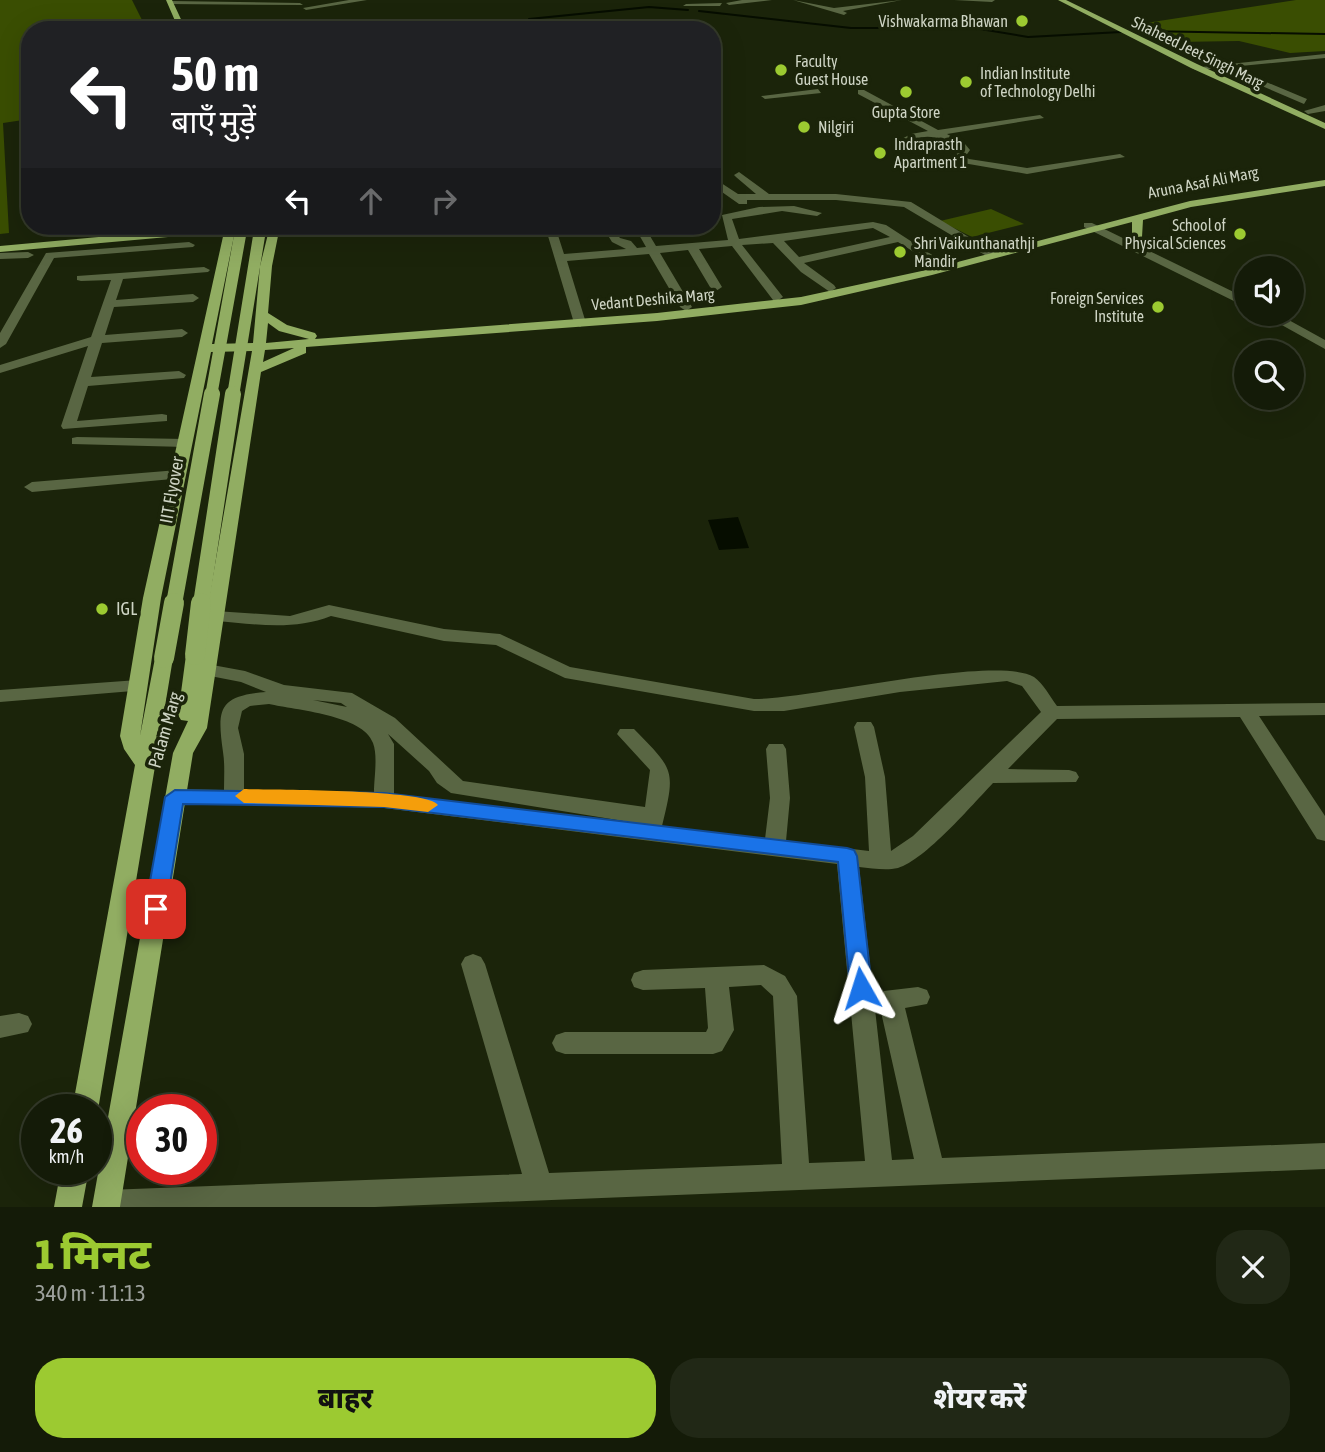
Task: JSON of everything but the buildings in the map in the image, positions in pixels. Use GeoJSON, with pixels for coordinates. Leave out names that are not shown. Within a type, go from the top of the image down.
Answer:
{"type":"FeatureCollection","features":[{"type":"Feature","properties":{"kind":"main road","name":"Shaheed Jeet Singh Marg"},"geometry":{"type":"LineString","coordinates":[[1061,0],[1196,68],[1325,125]]}},
{"type":"Feature","properties":{"kind":"main road","name":"Shaheed Jeet Singh Marg"},"geometry":{"type":"LineString","coordinates":[[1073,0],[1308,111]]}},
{"type":"Feature","properties":{"kind":"main road"},"geometry":{"type":"LineString","coordinates":[[169,2],[178,21]]}},
{"type":"Feature","properties":{"kind":"main road","name":"Aruna Asaf Ali Marg"},"geometry":{"type":"LineString","coordinates":[[1094,227],[1222,197],[1325,181]]}},
{"type":"Feature","properties":{"kind":"main road","name":"Aruna Asaf Ali Marg"},"geometry":{"type":"LineString","coordinates":[[1094,227],[1208,195],[1325,181]]}},
{"type":"Feature","properties":{"kind":"main road"},"geometry":{"type":"LineString","coordinates":[[1138,218],[1137,237],[1143,248]]}},
{"type":"Feature","properties":{"kind":"main road","name":"Vedant Deshika Marg"},"geometry":{"type":"LineString","coordinates":[[205,346],[328,342],[801,301],[864,289],[989,253],[1094,227]]}},
{"type":"Feature","properties":{"kind":"main road"},"geometry":{"type":"LineString","coordinates":[[0,242],[86,235]]}},
{"type":"Feature","properties":{"kind":"main road"},"geometry":{"type":"LineString","coordinates":[[0,249],[115,235]]}},
{"type":"Feature","properties":{"kind":"main road","name":"Palam Marg"},"geometry":{"type":"LineString","coordinates":[[88,1094],[145,763],[134,749],[130,736],[152,598],[231,235]]}},
{"type":"Feature","properties":{"kind":"main road","name":"IIT Flyover"},"geometry":{"type":"LineString","coordinates":[[145,763],[231,235]]}},
{"type":"Feature","properties":{"kind":"main road"},"geometry":{"type":"LineString","coordinates":[[201,662],[209,540],[268,235]]}},
{"type":"Feature","properties":{"kind":"main road"},"geometry":{"type":"LineString","coordinates":[[201,662],[215,616],[255,370],[269,235]]}},
{"type":"Feature","properties":{"kind":"main road","name":"Vedant Deshika Marg"},"geometry":{"type":"LineString","coordinates":[[655,313],[830,288],[937,262],[989,253]]}},
{"type":"Feature","properties":{"kind":"main road"},"geometry":{"type":"LineString","coordinates":[[262,314],[283,328],[311,336]]}},
{"type":"Feature","properties":{"kind":"main road","name":"Vedant Deshika Marg"},"geometry":{"type":"LineString","coordinates":[[259,344],[311,336],[579,319]]}},
{"type":"Feature","properties":{"kind":"main road"},"geometry":{"type":"LineString","coordinates":[[255,370],[328,342]]}},
{"type":"Feature","properties":{"kind":"main road"},"geometry":{"type":"LineString","coordinates":[[191,413],[205,401],[224,397],[242,399],[249,406]]}},
{"type":"Feature","properties":{"kind":"main road","name":"Palam Marg"},"geometry":{"type":"LineString","coordinates":[[107,1206],[175,797],[201,662]]}},
{"type":"Feature","properties":{"kind":"main road"},"geometry":{"type":"LineString","coordinates":[[68,1207],[72,1185]]}},
{"type":"Feature","properties":{"kind":"street"},"geometry":{"type":"LineString","coordinates":[[169,2],[302,5],[364,0]]}},
{"type":"Feature","properties":{"kind":"street"},"geometry":{"type":"LineString","coordinates":[[729,3],[769,0]]}},
{"type":"Feature","properties":{"kind":"street"},"geometry":{"type":"LineString","coordinates":[[796,0],[854,16]]}},
{"type":"Feature","properties":{"kind":"street"},"geometry":{"type":"LineString","coordinates":[[835,10],[898,0]]}},
{"type":"Feature","properties":{"kind":"street"},"geometry":{"type":"LineString","coordinates":[[957,0],[990,0]]}},
{"type":"Feature","properties":{"kind":"street"},"geometry":{"type":"LineString","coordinates":[[686,6],[720,4]]}},
{"type":"Feature","properties":{"kind":"street"},"geometry":{"type":"LineString","coordinates":[[1196,68],[1325,56]]}},
{"type":"Feature","properties":{"kind":"street"},"geometry":{"type":"LineString","coordinates":[[1293,59],[1313,66]]}},
{"type":"Feature","properties":{"kind":"street"},"geometry":{"type":"LineString","coordinates":[[1220,65],[1304,101]]}},
{"type":"Feature","properties":{"kind":"street"},"geometry":{"type":"LineString","coordinates":[[765,96],[818,91]]}},
{"type":"Feature","properties":{"kind":"street"},"geometry":{"type":"LineString","coordinates":[[861,92],[964,148],[960,156],[962,160],[1013,170],[1034,171],[1120,157]]}},
{"type":"Feature","properties":{"kind":"street"},"geometry":{"type":"LineString","coordinates":[[1308,111],[1324,114]]}},
{"type":"Feature","properties":{"kind":"street"},"geometry":{"type":"LineString","coordinates":[[897,145],[907,138],[934,132],[1040,118]]}},
{"type":"Feature","properties":{"kind":"street"},"geometry":{"type":"LineString","coordinates":[[739,175],[766,197]]}},
{"type":"Feature","properties":{"kind":"street"},"geometry":{"type":"LineString","coordinates":[[721,186],[751,209],[796,209],[817,214]]}},
{"type":"Feature","properties":{"kind":"street"},"geometry":{"type":"LineString","coordinates":[[736,197],[836,197],[907,204],[989,253]]}},
{"type":"Feature","properties":{"kind":"street"},"geometry":{"type":"LineString","coordinates":[[751,209],[746,215],[726,217],[728,225],[734,242],[777,297]]}},
{"type":"Feature","properties":{"kind":"street"},"geometry":{"type":"LineString","coordinates":[[562,258],[776,239],[873,225],[900,238],[937,262]]}},
{"type":"Feature","properties":{"kind":"street"},"geometry":{"type":"LineString","coordinates":[[1094,227],[1143,248],[1234,294]]}},
{"type":"Feature","properties":{"kind":"street"},"geometry":{"type":"LineString","coordinates":[[1094,227],[1234,294]]}},
{"type":"Feature","properties":{"kind":"street"},"geometry":{"type":"LineString","coordinates":[[813,234],[840,252]]}},
{"type":"Feature","properties":{"kind":"street"},"geometry":{"type":"LineString","coordinates":[[553,235],[579,319]]}},
{"type":"Feature","properties":{"kind":"street"},"geometry":{"type":"LineString","coordinates":[[612,235],[615,240],[627,243],[634,252]]}},
{"type":"Feature","properties":{"kind":"street"},"geometry":{"type":"LineString","coordinates":[[645,235],[687,307]]}},
{"type":"Feature","properties":{"kind":"street"},"geometry":{"type":"LineString","coordinates":[[796,261],[900,238]]}},
{"type":"Feature","properties":{"kind":"street"},"geometry":{"type":"LineString","coordinates":[[776,239],[796,261],[830,288]]}},
{"type":"Feature","properties":{"kind":"street"},"geometry":{"type":"LineString","coordinates":[[0,344],[50,255],[189,245]]}},
{"type":"Feature","properties":{"kind":"street"},"geometry":{"type":"LineString","coordinates":[[692,247],[716,287]]}},
{"type":"Feature","properties":{"kind":"street"},"geometry":{"type":"LineString","coordinates":[[0,256],[28,255]]}},
{"type":"Feature","properties":{"kind":"street"},"geometry":{"type":"LineString","coordinates":[[81,278],[204,270]]}},
{"type":"Feature","properties":{"kind":"street"},"geometry":{"type":"LineString","coordinates":[[118,276],[68,426],[162,418]]}},
{"type":"Feature","properties":{"kind":"street"},"geometry":{"type":"LineString","coordinates":[[109,304],[193,298]]}},
{"type":"Feature","properties":{"kind":"street"},"geometry":{"type":"LineString","coordinates":[[1294,326],[1325,342]]}},
{"type":"Feature","properties":{"kind":"street"},"geometry":{"type":"LineString","coordinates":[[0,369],[99,339],[182,333]]}},
{"type":"Feature","properties":{"kind":"street"},"geometry":{"type":"LineString","coordinates":[[82,382],[179,375]]}},
{"type":"Feature","properties":{"kind":"street"},"geometry":{"type":"LineString","coordinates":[[78,440],[185,443]]}},
{"type":"Feature","properties":{"kind":"street"},"geometry":{"type":"LineString","coordinates":[[32,487],[178,475]]}},
{"type":"Feature","properties":{"kind":"street"},"geometry":{"type":"LineString","coordinates":[[215,616],[290,621],[307,619],[329,610],[444,635],[500,640],[547,666],[574,674],[754,705],[784,705],[900,686],[1008,675],[1029,682],[1052,713]]}},
{"type":"Feature","properties":{"kind":"street"},"geometry":{"type":"LineString","coordinates":[[201,662],[282,691],[345,697],[388,723],[436,766],[444,778],[458,788],[775,847],[881,861],[895,860],[907,853],[1052,713],[1325,709]]}},
{"type":"Feature","properties":{"kind":"street"},"geometry":{"type":"LineString","coordinates":[[0,696],[138,686]]}},
{"type":"Feature","properties":{"kind":"street"},"geometry":{"type":"LineString","coordinates":[[234,796],[234,754],[228,728],[233,708],[246,700],[269,698],[350,714],[374,727],[384,744],[384,800]]}},
{"type":"Feature","properties":{"kind":"street"},"geometry":{"type":"LineString","coordinates":[[1245,710],[1325,833]]}},
{"type":"Feature","properties":{"kind":"street"},"geometry":{"type":"LineString","coordinates":[[864,727],[875,777],[881,861]]}},
{"type":"Feature","properties":{"kind":"street"},"geometry":{"type":"LineString","coordinates":[[627,734],[659,767],[661,774],[652,824]]}},
{"type":"Feature","properties":{"kind":"street"},"geometry":{"type":"LineString","coordinates":[[775,847],[780,798],[776,749]]}},
{"type":"Feature","properties":{"kind":"street"},"geometry":{"type":"LineString","coordinates":[[989,775],[1069,778]]}},
{"type":"Feature","properties":{"kind":"street"},"geometry":{"type":"LineString","coordinates":[[175,797],[384,800],[652,824]]}},
{"type":"Feature","properties":{"kind":"street"},"geometry":{"type":"LineString","coordinates":[[847,856],[880,1173]]}},
{"type":"Feature","properties":{"kind":"street"},"geometry":{"type":"LineString","coordinates":[[472,964],[540,1185]]}},
{"type":"Feature","properties":{"kind":"street"},"geometry":{"type":"LineString","coordinates":[[643,980],[764,975],[782,988],[785,996],[796,1176]]}},
{"type":"Feature","properties":{"kind":"street"},"geometry":{"type":"LineString","coordinates":[[565,1043],[713,1043],[721,1030],[716,978]]}},
{"type":"Feature","properties":{"kind":"street"},"geometry":{"type":"LineString","coordinates":[[918,997],[893,998],[891,1008],[931,1171]]}},
{"type":"Feature","properties":{"kind":"street"},"geometry":{"type":"LineString","coordinates":[[107,1206],[540,1185],[1325,1156]]}},
{"type":"Feature","properties":{"kind":"green space"},"geometry":{"type":"Polygon","coordinates":[[[0,0],[132,0],[142,21],[21,21],[21,120],[3,123],[9,233],[0,234],[0,0]]]}},
{"type":"Feature","properties":{"kind":"green space"},"geometry":{"type":"Polygon","coordinates":[[[1296,0],[1325,0],[1325,51],[1290,53],[1239,41],[1176,42],[1139,24],[1296,0]]]}},
{"type":"Feature","properties":{"kind":"green space"},"geometry":{"type":"Polygon","coordinates":[[[991,209],[1024,224],[972,237],[940,221],[991,209]]]}},
{"type":"Feature","properties":{"kind":"shaded area"},"geometry":{"type":"Polygon","coordinates":[[[738,517],[749,548],[719,550],[708,520],[738,517]]]}},
{"type":"Feature","properties":{"kind":"waterway"},"geometry":{"type":"LineString","coordinates":[[529,19],[649,7],[688,10]]}},
{"type":"Feature","properties":{"kind":"waterway"},"geometry":{"type":"LineString","coordinates":[[699,11],[851,28],[908,28],[944,23],[1028,37],[1121,32]]}},
{"type":"Feature","properties":{"kind":"waterway"},"geometry":{"type":"LineString","coordinates":[[1140,31],[1325,34]]}},
{"type":"Feature","properties":{"kind":"slow traffic"},"geometry":{"type":"LineString","coordinates":[[244,796],[384,800],[428,805]]}},
{"type":"Feature","properties":{"kind":"place","name":"Vishwakarma Bhawan"},"geometry":{"type":"Point","coordinates":[1022,21]}},
{"type":"Feature","properties":{"kind":"place","name":"Faculty Guest House"},"geometry":{"type":"Point","coordinates":[781,70]}},
{"type":"Feature","properties":{"kind":"place","name":"Indian Institute of Technology Delhi"},"geometry":{"type":"Point","coordinates":[966,82]}},
{"type":"Feature","properties":{"kind":"place","name":"Gupta Store"},"geometry":{"type":"Point","coordinates":[906,92]}},
{"type":"Feature","properties":{"kind":"place","name":"Nilgiri"},"geometry":{"type":"Point","coordinates":[804,127]}},
{"type":"Feature","properties":{"kind":"place","name":"Indraprasth Apartment 1"},"geometry":{"type":"Point","coordinates":[880,153]}},
{"type":"Feature","properties":{"kind":"place","name":"School of Physical Sciences"},"geometry":{"type":"Point","coordinates":[1240,234]}},
{"type":"Feature","properties":{"kind":"place","name":"Shri Vaikunthanathji Mandir"},"geometry":{"type":"Point","coordinates":[900,252]}},
{"type":"Feature","properties":{"kind":"place","name":"Foreign Services Institute"},"geometry":{"type":"Point","coordinates":[1158,307]}},
{"type":"Feature","properties":{"kind":"place","name":"IGL"},"geometry":{"type":"Point","coordinates":[102,609]}},
{"type":"Feature","properties":{"kind":"route"},"geometry":{"type":"LineString","coordinates":[[156,909],[175,797],[207,795],[384,800],[847,856],[861,988]]}}]}
